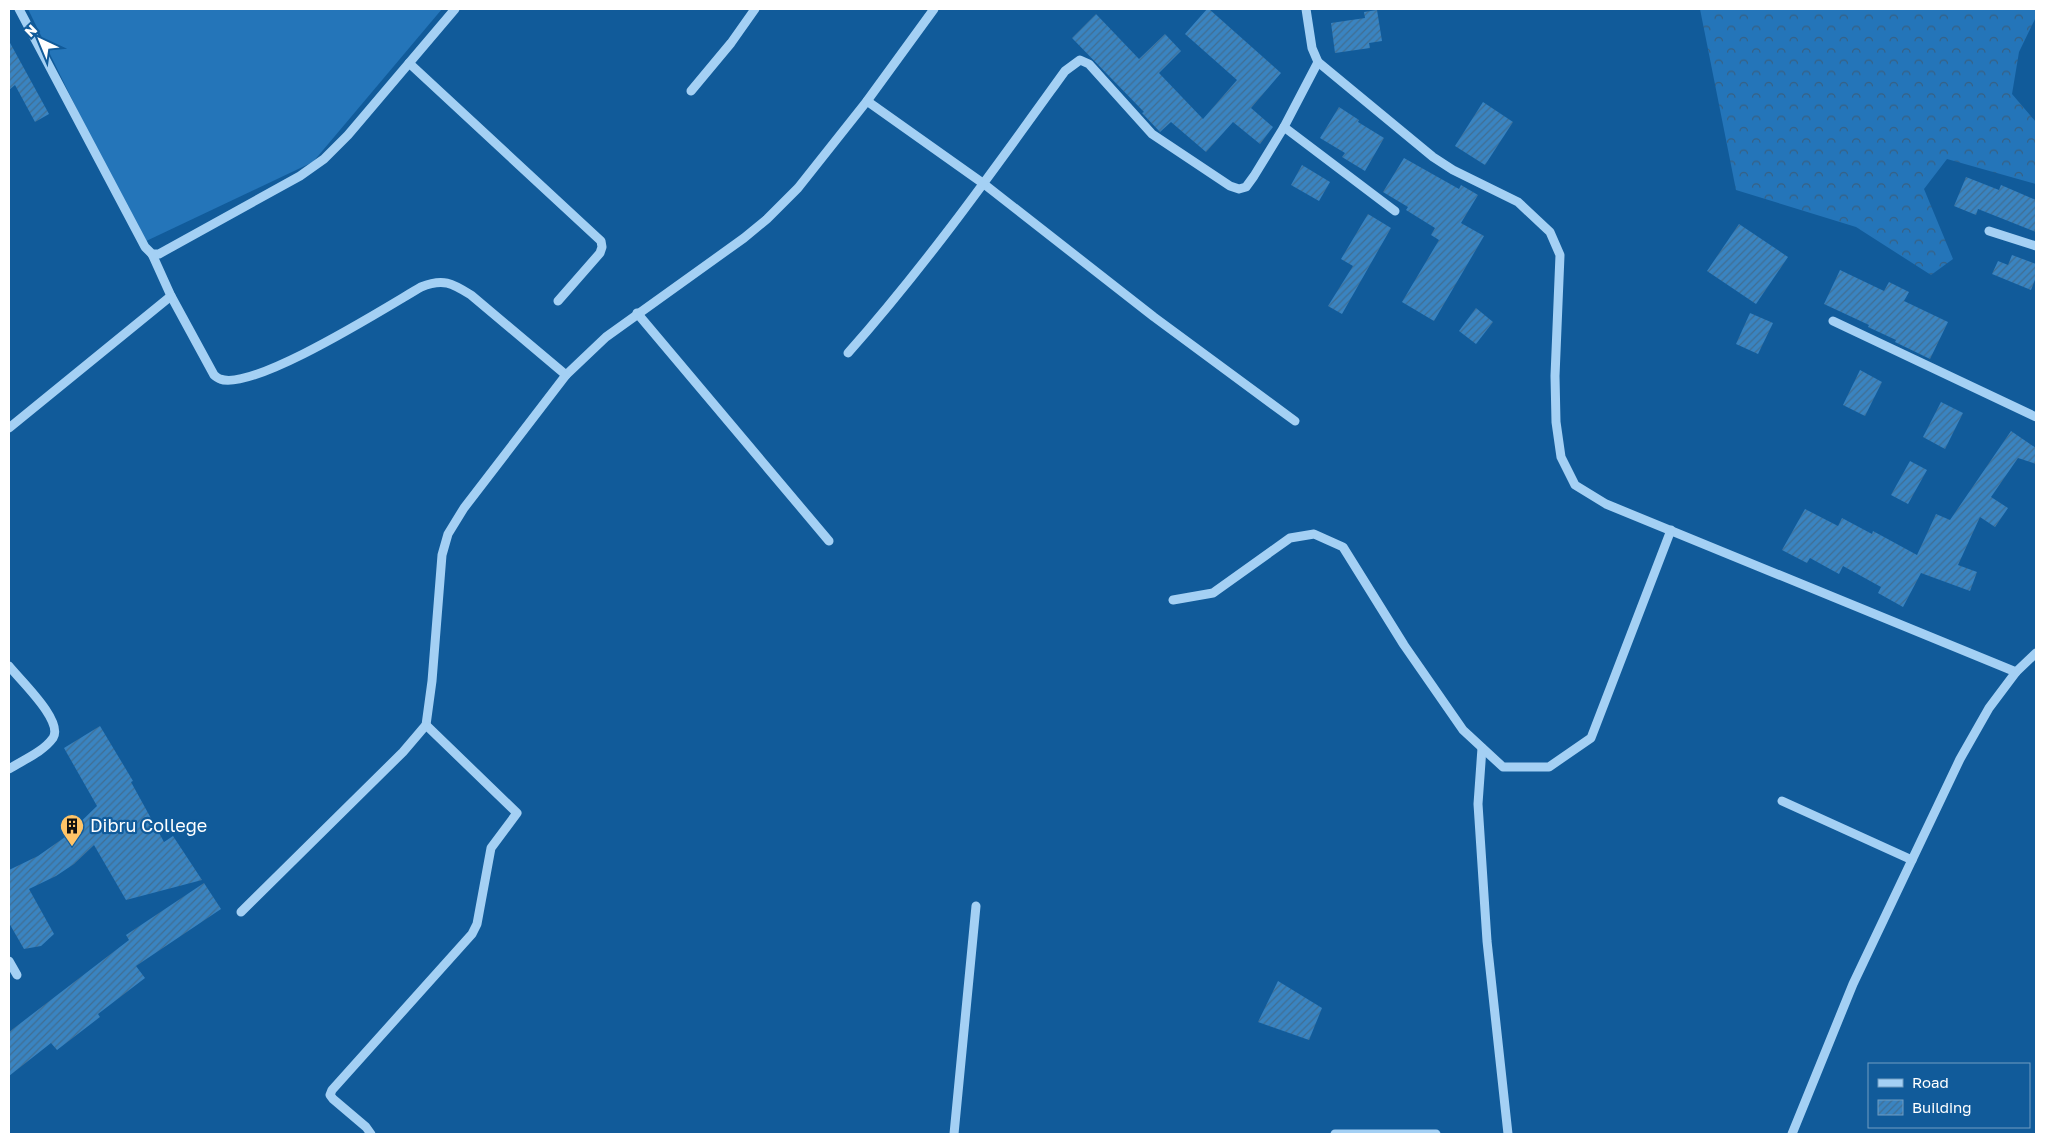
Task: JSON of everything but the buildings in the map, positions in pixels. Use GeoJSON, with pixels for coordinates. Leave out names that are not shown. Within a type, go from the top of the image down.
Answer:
{"type":"FeatureCollection","features":[{"type":"Feature","properties":{"kind":"street"},"geometry":{"type":"LineString","coordinates":[[19,9],[145,247],[152,254],[171,296],[214,375],[220,379],[228,380],[275,368],[304,354],[433,282],[446,282],[458,286],[472,295],[566,375]]}},
{"type":"Feature","properties":{"kind":"street"},"geometry":{"type":"LineString","coordinates":[[152,254],[159,254],[300,176],[324,159],[348,135],[455,9]]}},
{"type":"Feature","properties":{"kind":"street"},"geometry":{"type":"LineString","coordinates":[[691,91],[755,9]]}},
{"type":"Feature","properties":{"kind":"street"},"geometry":{"type":"LineString","coordinates":[[242,912],[403,752],[426,726],[432,681],[439,574],[448,534],[464,508],[566,375],[606,337],[636,313],[744,238],[767,219],[798,188],[867,101],[934,9]]}},
{"type":"Feature","properties":{"kind":"street"},"geometry":{"type":"LineString","coordinates":[[1306,9],[1312,48],[1318,62],[1433,157],[1453,170],[1518,202],[1550,232],[1560,254],[1555,376],[1556,422],[1561,458],[1575,485],[1606,504],[2016,672]]}},
{"type":"Feature","properties":{"kind":"street"},"geometry":{"type":"LineString","coordinates":[[848,353],[896,299],[984,184],[1065,70],[1080,60],[1089,64],[1152,134],[1230,186],[1239,189],[1246,187],[1254,176],[1284,127],[1318,62]]}},
{"type":"Feature","properties":{"kind":"street"},"geometry":{"type":"LineString","coordinates":[[409,63],[601,242],[600,253],[558,301]]}},
{"type":"Feature","properties":{"kind":"street"},"geometry":{"type":"LineString","coordinates":[[867,101],[984,184],[1154,317],[1295,421]]}},
{"type":"Feature","properties":{"kind":"street"},"geometry":{"type":"LineString","coordinates":[[1284,127],[1395,211]]}},
{"type":"Feature","properties":{"kind":"street"},"geometry":{"type":"LineString","coordinates":[[1989,231],[2036,246]]}},
{"type":"Feature","properties":{"kind":"street"},"geometry":{"type":"LineString","coordinates":[[9,428],[171,296]]}},
{"type":"Feature","properties":{"kind":"street"},"geometry":{"type":"LineString","coordinates":[[636,313],[830,541]]}},
{"type":"Feature","properties":{"kind":"street"},"geometry":{"type":"LineString","coordinates":[[1833,321],[2036,417]]}},
{"type":"Feature","properties":{"kind":"street"},"geometry":{"type":"LineString","coordinates":[[1173,600],[1213,594],[1290,538],[1314,534],[1344,547],[1404,645],[1463,730],[1503,767],[1549,767],[1591,738],[1671,530]]}},
{"type":"Feature","properties":{"kind":"street"},"geometry":{"type":"LineString","coordinates":[[1792,1134],[1853,984],[1973,736],[1989,708],[2016,672],[2036,653]]}},
{"type":"Feature","properties":{"kind":"street"},"geometry":{"type":"LineString","coordinates":[[9,666],[50,714],[55,726],[54,736],[45,747],[9,769]]}},
{"type":"Feature","properties":{"kind":"street"},"geometry":{"type":"LineString","coordinates":[[371,1134],[366,1127],[333,1099],[330,1095],[332,1090],[344,1074],[472,934],[477,924],[491,848],[517,813],[426,726]]}},
{"type":"Feature","properties":{"kind":"street"},"geometry":{"type":"LineString","coordinates":[[1482,748],[1478,804],[1479,824],[1487,941],[1508,1134]]}},
{"type":"Feature","properties":{"kind":"street"},"geometry":{"type":"LineString","coordinates":[[1782,801],[1912,860]]}},
{"type":"Feature","properties":{"kind":"street"},"geometry":{"type":"LineString","coordinates":[[954,1134],[976,906]]}},
{"type":"Feature","properties":{"kind":"street"},"geometry":{"type":"LineString","coordinates":[[9,961],[17,975]]}},
{"type":"Feature","properties":{"kind":"street"},"geometry":{"type":"LineString","coordinates":[[1335,1134],[1436,1134]]}},
{"type":"Feature","properties":{"kind":"green space"},"geometry":{"type":"Polygon","coordinates":[[[28,9],[442,9],[313,162],[142,243],[28,9]]]}},
{"type":"Feature","properties":{"kind":"green space"},"geometry":{"type":"Polygon","coordinates":[[[1700,9],[2036,9],[2036,17],[2019,52],[2012,94],[2036,122],[2036,184],[1947,159],[1924,189],[1953,259],[1931,275],[1856,227],[1736,190],[1700,9]]]}},
{"type":"Feature","properties":{"kind":"place","name":"Dibru College"},"geometry":{"type":"Point","coordinates":[72,847]}}]}
